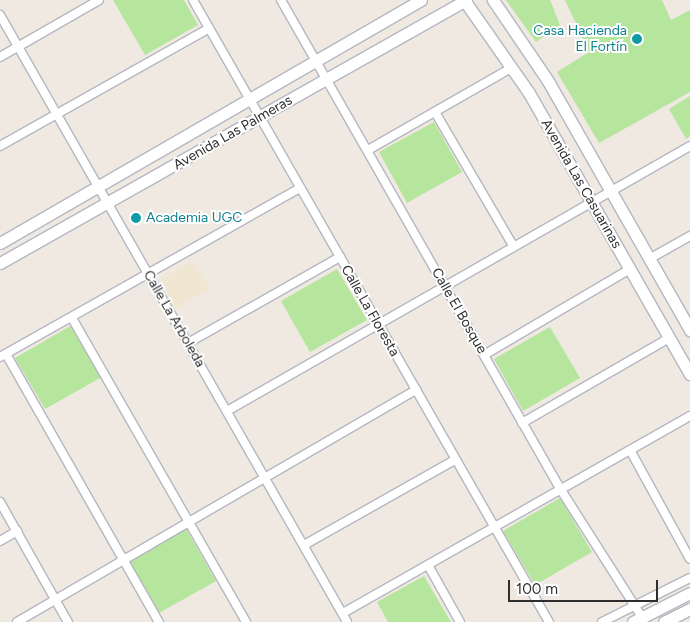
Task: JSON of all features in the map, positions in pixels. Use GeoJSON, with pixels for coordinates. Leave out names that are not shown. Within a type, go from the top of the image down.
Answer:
{"type":"FeatureCollection","features":[{"type":"Feature","properties":{"kind":"street"},"geometry":{"type":"LineString","coordinates":[[0,57],[99,0]]}},
{"type":"Feature","properties":{"kind":"street","name":"Calle La Floresta"},"geometry":{"type":"LineString","coordinates":[[193,0],[549,622]]}},
{"type":"Feature","properties":{"kind":"street","name":"Calle El Bosque"},"geometry":{"type":"LineString","coordinates":[[282,0],[560,490],[635,606],[638,620]]}},
{"type":"Feature","properties":{"kind":"street","name":"Avenida Las Palmeras"},"geometry":{"type":"LineString","coordinates":[[0,243],[97,185],[421,0]]}},
{"type":"Feature","properties":{"kind":"street","name":"Avenida Las Palmeras"},"geometry":{"type":"LineString","coordinates":[[0,263],[108,204],[465,0]]}},
{"type":"Feature","properties":{"kind":"street","name":"Avenida Las Casuarinas"},"geometry":{"type":"LineString","coordinates":[[465,0],[511,68],[690,374]]}},
{"type":"Feature","properties":{"kind":"street","name":"Avenida Las Casuarinas"},"geometry":{"type":"LineString","coordinates":[[493,0],[548,81],[690,330]]}},
{"type":"Feature","properties":{"kind":"street","name":"Calle La Arboleda"},"geometry":{"type":"LineString","coordinates":[[0,15],[348,622]]}},
{"type":"Feature","properties":{"kind":"street"},"geometry":{"type":"LineString","coordinates":[[0,146],[209,28]]}},
{"type":"Feature","properties":{"kind":"street"},"geometry":{"type":"LineString","coordinates":[[368,150],[511,68]]}},
{"type":"Feature","properties":{"kind":"street"},"geometry":{"type":"LineString","coordinates":[[436,112],[514,247]]}},
{"type":"Feature","properties":{"kind":"street"},"geometry":{"type":"LineString","coordinates":[[227,410],[690,146]]}},
{"type":"Feature","properties":{"kind":"street"},"geometry":{"type":"LineString","coordinates":[[159,622],[3,356],[300,188]]}},
{"type":"Feature","properties":{"kind":"street"},"geometry":{"type":"LineString","coordinates":[[649,258],[690,236]]}},
{"type":"Feature","properties":{"kind":"street"},"geometry":{"type":"LineString","coordinates":[[188,343],[340,257]]}},
{"type":"Feature","properties":{"kind":"street"},"geometry":{"type":"LineString","coordinates":[[484,355],[630,269]]}},
{"type":"Feature","properties":{"kind":"street"},"geometry":{"type":"LineString","coordinates":[[72,318],[246,622]]}},
{"type":"Feature","properties":{"kind":"street"},"geometry":{"type":"LineString","coordinates":[[522,423],[669,338]]}},
{"type":"Feature","properties":{"kind":"street"},"geometry":{"type":"LineString","coordinates":[[17,622],[416,390]]}},
{"type":"Feature","properties":{"kind":"street"},"geometry":{"type":"LineString","coordinates":[[343,613],[690,416]]}},
{"type":"Feature","properties":{"kind":"street"},"geometry":{"type":"LineString","coordinates":[[630,450],[690,559]]}},
{"type":"Feature","properties":{"kind":"street"},"geometry":{"type":"LineString","coordinates":[[304,545],[455,460]]}},
{"type":"Feature","properties":{"kind":"street"},"geometry":{"type":"LineString","coordinates":[[0,502],[68,622]]}},
{"type":"Feature","properties":{"kind":"street"},"geometry":{"type":"LineString","coordinates":[[0,541],[16,532]]}},
{"type":"Feature","properties":{"kind":"street"},"geometry":{"type":"LineString","coordinates":[[428,565],[460,622]]}},
{"type":"Feature","properties":{"kind":"street"},"geometry":{"type":"LineString","coordinates":[[602,622],[690,578]]}},
{"type":"Feature","properties":{"kind":"street"},"geometry":{"type":"LineString","coordinates":[[638,620],[690,594]]}},
{"type":"Feature","properties":{"kind":"street"},"geometry":{"type":"LineString","coordinates":[[669,621],[690,608]]}},
{"type":"Feature","properties":{"kind":"shaded area"},"geometry":{"type":"Polygon","coordinates":[[[193,261],[210,288],[176,309],[160,280],[193,261]]]}},
{"type":"Feature","properties":{"kind":"green space"},"geometry":{"type":"Polygon","coordinates":[[[113,0],[184,0],[198,25],[145,55],[113,0]]]}},
{"type":"Feature","properties":{"kind":"green space"},"geometry":{"type":"Polygon","coordinates":[[[506,0],[550,0],[560,25],[536,42],[506,0]]]}},
{"type":"Feature","properties":{"kind":"green space"},"geometry":{"type":"Polygon","coordinates":[[[565,0],[662,0],[671,20],[690,10],[690,92],[599,143],[557,72],[589,52],[565,0]]]}},
{"type":"Feature","properties":{"kind":"green space"},"geometry":{"type":"Polygon","coordinates":[[[690,96],[690,136],[686,139],[669,109],[690,96]]]}},
{"type":"Feature","properties":{"kind":"green space"},"geometry":{"type":"Polygon","coordinates":[[[434,122],[462,172],[407,203],[379,152],[434,122]]]}},
{"type":"Feature","properties":{"kind":"green space"},"geometry":{"type":"Polygon","coordinates":[[[337,269],[367,320],[310,352],[281,301],[337,269]]]}},
{"type":"Feature","properties":{"kind":"green space"},"geometry":{"type":"Polygon","coordinates":[[[72,325],[102,377],[45,409],[15,358],[72,325]]]}},
{"type":"Feature","properties":{"kind":"green space"},"geometry":{"type":"Polygon","coordinates":[[[550,327],[580,378],[523,411],[494,359],[550,327]]]}},
{"type":"Feature","properties":{"kind":"green space"},"geometry":{"type":"Polygon","coordinates":[[[560,498],[592,552],[535,585],[503,531],[560,498]]]}},
{"type":"Feature","properties":{"kind":"green space"},"geometry":{"type":"Polygon","coordinates":[[[186,529],[216,581],[159,613],[129,562],[186,529]]]}},
{"type":"Feature","properties":{"kind":"green space"},"geometry":{"type":"Polygon","coordinates":[[[424,576],[451,622],[388,622],[377,602],[424,576]]]}},
{"type":"Feature","properties":{"kind":"place","name":"Casa Hacienda El Fortín"},"geometry":{"type":"Point","coordinates":[637,39]}},
{"type":"Feature","properties":{"kind":"place","name":"Academia UGC"},"geometry":{"type":"Point","coordinates":[136,218]}}]}
